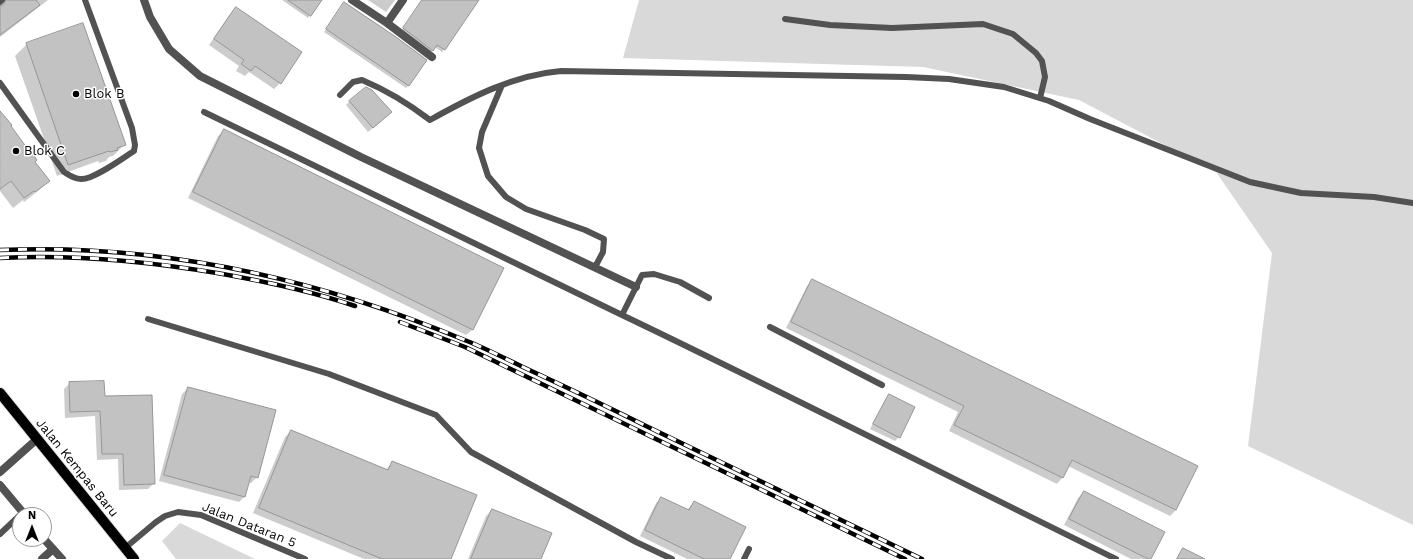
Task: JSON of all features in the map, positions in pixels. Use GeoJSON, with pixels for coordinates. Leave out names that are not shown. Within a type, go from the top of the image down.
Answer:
{"type":"FeatureCollection","features":[{"type":"Feature","properties":{"kind":"main road","name":"Jalan Kempas Baru"},"geometry":{"type":"LineString","coordinates":[[0,393],[36,440],[134,559]]}},
{"type":"Feature","properties":{"kind":"street"},"geometry":{"type":"LineString","coordinates":[[144,0],[150,17],[169,48],[200,76],[361,157],[636,286]]}},
{"type":"Feature","properties":{"kind":"street"},"geometry":{"type":"LineString","coordinates":[[352,0],[387,23],[432,57]]}},
{"type":"Feature","properties":{"kind":"street"},"geometry":{"type":"LineString","coordinates":[[387,23],[403,0]]}},
{"type":"Feature","properties":{"kind":"street"},"geometry":{"type":"LineString","coordinates":[[0,472],[36,440]]}},
{"type":"Feature","properties":{"kind":"street"},"geometry":{"type":"LineString","coordinates":[[0,484],[17,507]]}},
{"type":"Feature","properties":{"kind":"street"},"geometry":{"type":"LineString","coordinates":[[42,559],[52,549],[62,559]]}},
{"type":"Feature","properties":{"kind":"lane"},"geometry":{"type":"LineString","coordinates":[[0,84],[64,172],[72,177],[81,179],[90,178],[134,151],[135,145],[132,128],[85,0]]}},
{"type":"Feature","properties":{"kind":"lane"},"geometry":{"type":"LineString","coordinates":[[785,19],[830,24],[892,28],[983,24],[1013,34],[1036,52],[1042,61],[1045,77],[1040,98]]}},
{"type":"Feature","properties":{"kind":"lane"},"geometry":{"type":"LineString","coordinates":[[340,95],[353,82],[362,80],[378,87],[414,108],[430,120],[461,102],[502,85],[544,72],[780,74],[949,79],[1004,88],[1049,100],[1090,119],[1250,182],[1301,193],[1374,197],[1413,203]]}},
{"type":"Feature","properties":{"kind":"lane"},"geometry":{"type":"LineString","coordinates":[[502,85],[482,132],[479,148],[488,176],[506,198],[526,209],[585,230],[604,239],[603,252],[595,267]]}},
{"type":"Feature","properties":{"kind":"lane"},"geometry":{"type":"LineString","coordinates":[[204,112],[746,374],[926,466],[1116,559]]}},
{"type":"Feature","properties":{"kind":"lane"},"geometry":{"type":"LineString","coordinates":[[622,315],[642,275],[654,274],[680,282],[709,298]]}},
{"type":"Feature","properties":{"kind":"lane"},"geometry":{"type":"LineString","coordinates":[[148,319],[330,374],[436,415],[471,452],[636,542],[672,559]]}},
{"type":"Feature","properties":{"kind":"lane"},"geometry":{"type":"LineString","coordinates":[[770,327],[882,385]]}},
{"type":"Feature","properties":{"kind":"lane","name":"Jalan Dataran 5"},"geometry":{"type":"LineString","coordinates":[[125,548],[156,522],[165,516],[178,512],[201,515],[305,559]]}},
{"type":"Feature","properties":{"kind":"lane"},"geometry":{"type":"LineString","coordinates":[[0,534],[12,523]]}},
{"type":"Feature","properties":{"kind":"lane"},"geometry":{"type":"LineString","coordinates":[[744,559],[749,549]]}},
{"type":"Feature","properties":{"kind":"shaded area"},"geometry":{"type":"Polygon","coordinates":[[[639,0],[1413,0],[1413,525],[1248,446],[1272,253],[1216,172],[1079,100],[923,67],[623,58],[639,0]]]}},
{"type":"Feature","properties":{"kind":"shaded area"},"geometry":{"type":"Polygon","coordinates":[[[180,523],[255,559],[176,559],[162,541],[180,523]]]}},
{"type":"Feature","properties":{"kind":"building"},"geometry":{"type":"Polygon","coordinates":[[[6,0],[36,0],[40,5],[0,35],[0,6],[3,5],[6,0]]]}},
{"type":"Feature","properties":{"kind":"building"},"geometry":{"type":"Polygon","coordinates":[[[288,0],[322,0],[311,16],[288,0]]]}},
{"type":"Feature","properties":{"kind":"building"},"geometry":{"type":"Polygon","coordinates":[[[422,0],[479,0],[445,50],[437,45],[433,51],[403,28],[422,0]]]}},
{"type":"Feature","properties":{"kind":"building"},"geometry":{"type":"Polygon","coordinates":[[[344,2],[427,60],[409,86],[326,29],[344,2]]]}},
{"type":"Feature","properties":{"kind":"building"},"geometry":{"type":"Polygon","coordinates":[[[236,7],[302,52],[281,84],[255,66],[251,71],[241,64],[244,60],[214,39],[236,7]]]}},
{"type":"Feature","properties":{"kind":"building","name":"Blok B"},"geometry":{"type":"Polygon","coordinates":[[[83,23],[126,145],[117,148],[118,150],[109,151],[68,165],[26,43],[83,23]]]}},
{"type":"Feature","properties":{"kind":"building"},"geometry":{"type":"Polygon","coordinates":[[[366,87],[372,90],[392,112],[373,128],[349,101],[366,87]]]}},
{"type":"Feature","properties":{"kind":"building"},"geometry":{"type":"Polygon","coordinates":[[[0,111],[12,125],[11,126],[27,148],[29,147],[34,153],[33,154],[37,160],[35,162],[50,181],[24,198],[11,181],[0,189],[0,111]]]}},
{"type":"Feature","properties":{"kind":"building"},"geometry":{"type":"Polygon","coordinates":[[[224,129],[504,268],[473,330],[193,192],[224,129]]]}},
{"type":"Feature","properties":{"kind":"building"},"geometry":{"type":"Polygon","coordinates":[[[812,279],[1198,466],[1176,510],[1072,460],[1063,478],[954,425],[964,406],[791,322],[812,279]]]}},
{"type":"Feature","properties":{"kind":"building"},"geometry":{"type":"Polygon","coordinates":[[[104,381],[105,396],[152,395],[155,484],[124,485],[123,454],[102,454],[100,411],[70,412],[69,382],[104,381]]]}},
{"type":"Feature","properties":{"kind":"building"},"geometry":{"type":"Polygon","coordinates":[[[188,387],[276,410],[258,478],[251,476],[245,497],[164,475],[188,387]]]}},
{"type":"Feature","properties":{"kind":"building"},"geometry":{"type":"Polygon","coordinates":[[[889,394],[915,407],[900,438],[873,424],[889,394]]]}},
{"type":"Feature","properties":{"kind":"building"},"geometry":{"type":"Polygon","coordinates":[[[291,430],[388,470],[392,461],[477,495],[451,559],[382,559],[259,508],[291,430]]]}},
{"type":"Feature","properties":{"kind":"building"},"geometry":{"type":"Polygon","coordinates":[[[1084,491],[1165,532],[1151,559],[1148,559],[1069,519],[1084,491]]]}},
{"type":"Feature","properties":{"kind":"building"},"geometry":{"type":"Polygon","coordinates":[[[661,497],[689,510],[694,501],[746,527],[730,559],[704,559],[645,530],[661,497]]]}},
{"type":"Feature","properties":{"kind":"building"},"geometry":{"type":"Polygon","coordinates":[[[492,509],[552,533],[541,559],[471,559],[492,509]]]}},
{"type":"Feature","properties":{"kind":"building"},"geometry":{"type":"Polygon","coordinates":[[[1183,548],[1205,559],[1177,559],[1183,548]]]}},
{"type":"Feature","properties":{"kind":"railway"},"geometry":{"type":"LineString","coordinates":[[0,250],[60,249],[179,259],[297,283],[411,319],[482,347],[922,559]]}},
{"type":"Feature","properties":{"kind":"railway"},"geometry":{"type":"LineString","coordinates":[[0,258],[82,258],[163,265],[269,283],[304,291],[355,306]]}},
{"type":"Feature","properties":{"kind":"railway"},"geometry":{"type":"LineString","coordinates":[[400,322],[465,347],[905,559]]}},
{"type":"Feature","properties":{"kind":"place","name":"Blok B"},"geometry":{"type":"Point","coordinates":[76,94]}},
{"type":"Feature","properties":{"kind":"place","name":"Blok C"},"geometry":{"type":"Point","coordinates":[16,151]}}]}
